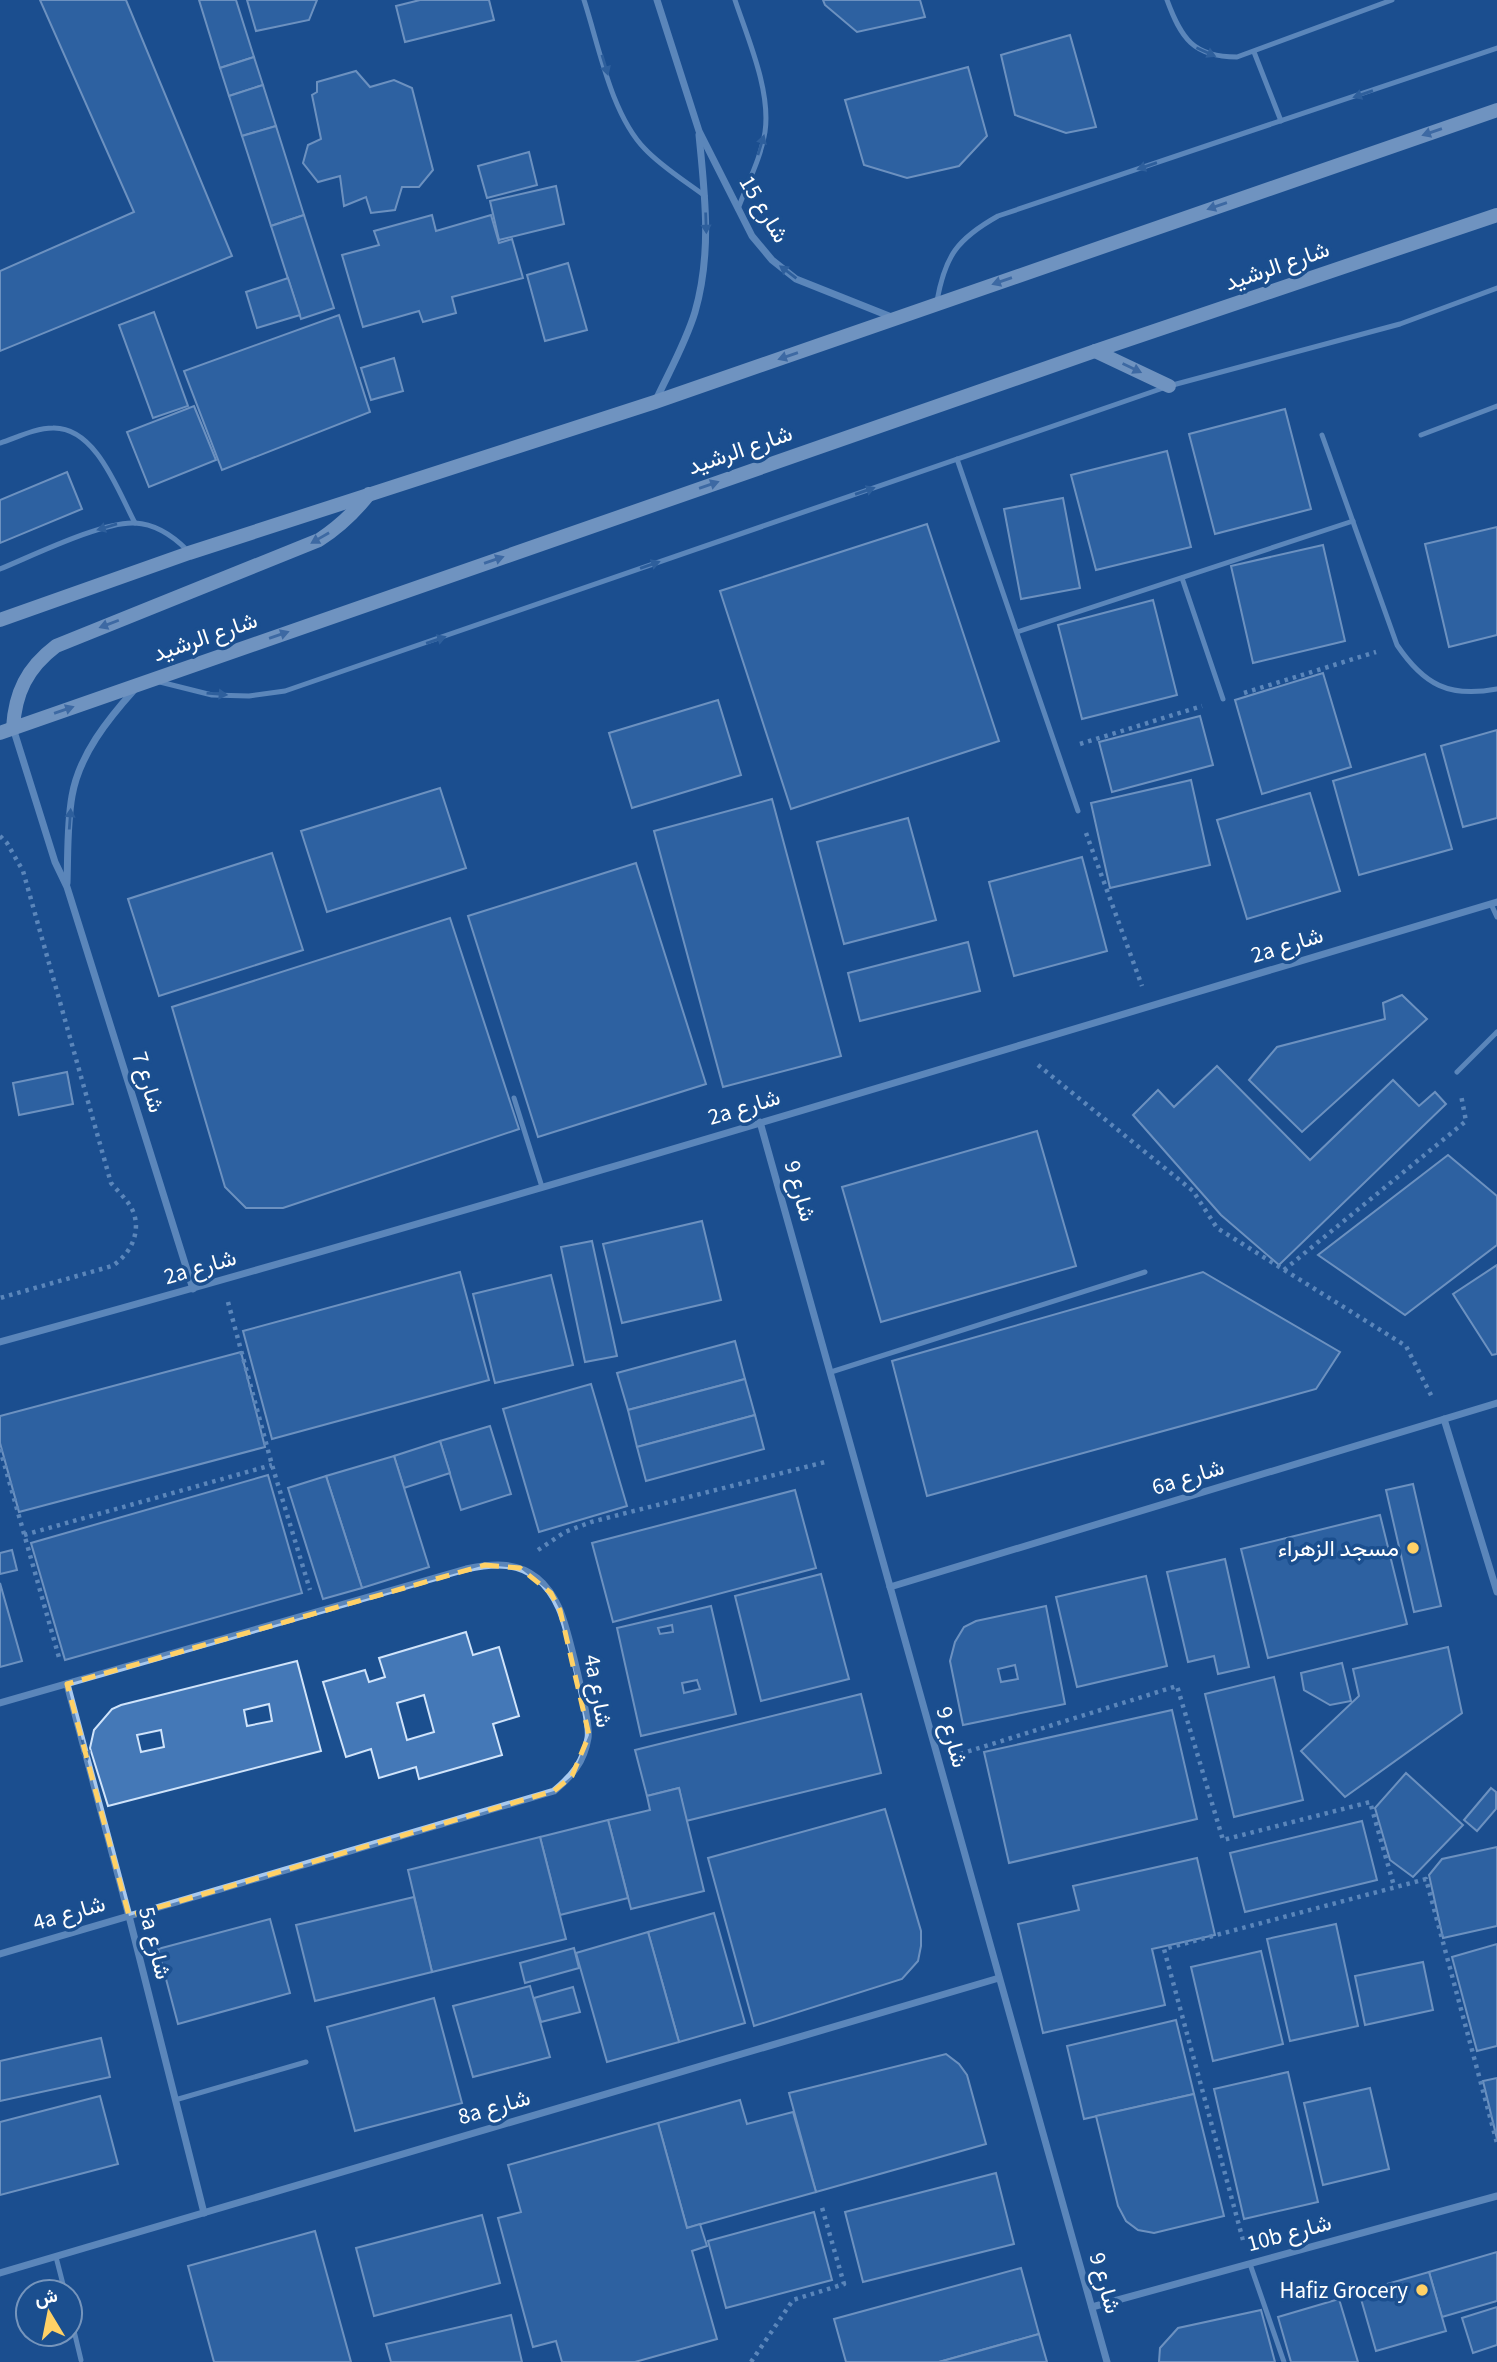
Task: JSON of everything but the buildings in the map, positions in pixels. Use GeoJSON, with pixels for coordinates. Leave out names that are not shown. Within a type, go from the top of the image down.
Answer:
{"type":"FeatureCollection","features":[{"type":"Feature","properties":{"kind":"main road"},"geometry":{"type":"LineString","coordinates":[[0,620],[189,553],[655,401],[1497,110]]}},
{"type":"Feature","properties":{"kind":"main road","name":"شارع الرشيد"},"geometry":{"type":"LineString","coordinates":[[7,731],[1095,351],[1497,215]]}},
{"type":"Feature","properties":{"kind":"main road"},"geometry":{"type":"LineString","coordinates":[[1095,351],[1169,386]]}},
{"type":"Feature","properties":{"kind":"main road"},"geometry":{"type":"LineString","coordinates":[[7,731],[24,681],[32,668],[56,646],[319,540],[347,519],[370,493]]}},
{"type":"Feature","properties":{"kind":"street","name":"شارع 15"},"geometry":{"type":"LineString","coordinates":[[657,0],[699,131],[752,236],[772,260],[796,279],[895,318]]}},
{"type":"Feature","properties":{"kind":"street","name":"شارع 15"},"geometry":{"type":"LineString","coordinates":[[655,401],[694,315],[700,291],[706,242],[699,131]]}},
{"type":"Feature","properties":{"kind":"street","name":"شارع 7"},"geometry":{"type":"LineString","coordinates":[[67,887],[72,794],[88,753],[110,717],[145,682]]}},
{"type":"Feature","properties":{"kind":"street","name":"شارع 7"},"geometry":{"type":"LineString","coordinates":[[7,731],[55,862],[67,887],[193,1289]]}},
{"type":"Feature","properties":{"kind":"street","name":"2a شارع"},"geometry":{"type":"LineString","coordinates":[[0,1342],[222,1281],[542,1187],[1494,903]]}},
{"type":"Feature","properties":{"kind":"street","name":"شارع 9"},"geometry":{"type":"LineString","coordinates":[[760,1122],[1107,2362]]}},
{"type":"Feature","properties":{"kind":"street","name":"6a شارع"},"geometry":{"type":"LineString","coordinates":[[890,1587],[1497,1403]]}},
{"type":"Feature","properties":{"kind":"street"},"geometry":{"type":"LineString","coordinates":[[1444,1419],[1497,1592]]}},
{"type":"Feature","properties":{"kind":"street"},"geometry":{"type":"LineString","coordinates":[[0,1703],[466,1569],[495,1565],[520,1568]]}},
{"type":"Feature","properties":{"kind":"street","name":"4a شارع"},"geometry":{"type":"LineString","coordinates":[[0,1954],[554,1791],[572,1776],[584,1757],[589,1735],[560,1610],[551,1592],[537,1578],[520,1568]]}},
{"type":"Feature","properties":{"kind":"street","name":"5a شارع"},"geometry":{"type":"LineString","coordinates":[[67,1684],[204,2213]]}},
{"type":"Feature","properties":{"kind":"street","name":"8a شارع"},"geometry":{"type":"LineString","coordinates":[[0,2273],[999,1978]]}},
{"type":"Feature","properties":{"kind":"street","name":"10b شارع"},"geometry":{"type":"LineString","coordinates":[[1092,2307],[1497,2196]]}},
{"type":"Feature","properties":{"kind":"lane"},"geometry":{"type":"LineString","coordinates":[[584,0],[614,96],[632,133],[644,149],[660,163],[705,196]]}},
{"type":"Feature","properties":{"kind":"lane"},"geometry":{"type":"LineString","coordinates":[[735,0],[762,87],[766,119],[760,150],[738,209]]}},
{"type":"Feature","properties":{"kind":"lane"},"geometry":{"type":"LineString","coordinates":[[1167,0],[1177,26],[1186,40],[1201,51],[1218,57],[1237,57],[1254,52],[1392,0]]}},
{"type":"Feature","properties":{"kind":"lane"},"geometry":{"type":"LineString","coordinates":[[936,303],[941,276],[954,251],[973,230],[998,216],[1497,48]]}},
{"type":"Feature","properties":{"kind":"lane"},"geometry":{"type":"LineString","coordinates":[[1254,52],[1282,121]]}},
{"type":"Feature","properties":{"kind":"lane"},"geometry":{"type":"LineString","coordinates":[[145,682],[212,695],[249,696],[285,691],[1169,386],[1400,324],[1497,288]]}},
{"type":"Feature","properties":{"kind":"lane"},"geometry":{"type":"LineString","coordinates":[[1421,435],[1497,406]]}},
{"type":"Feature","properties":{"kind":"lane"},"geometry":{"type":"LineString","coordinates":[[0,443],[53,428],[70,430],[85,439],[96,451],[135,523]]}},
{"type":"Feature","properties":{"kind":"lane"},"geometry":{"type":"LineString","coordinates":[[1322,435],[1397,645],[1410,666],[1429,681],[1451,691],[1476,693],[1497,689]]}},
{"type":"Feature","properties":{"kind":"lane"},"geometry":{"type":"LineString","coordinates":[[957,459],[1078,811]]}},
{"type":"Feature","properties":{"kind":"lane"},"geometry":{"type":"LineString","coordinates":[[1017,632],[1353,521]]}},
{"type":"Feature","properties":{"kind":"lane"},"geometry":{"type":"LineString","coordinates":[[0,569],[114,524],[135,523],[156,527],[174,537],[189,553]]}},
{"type":"Feature","properties":{"kind":"lane"},"geometry":{"type":"LineString","coordinates":[[1182,578],[1223,699]]}},
{"type":"Feature","properties":{"kind":"lane"},"geometry":{"type":"LineString","coordinates":[[1494,903],[1497,917]]}},
{"type":"Feature","properties":{"kind":"lane"},"geometry":{"type":"LineString","coordinates":[[1457,1072],[1497,1032]]}},
{"type":"Feature","properties":{"kind":"lane"},"geometry":{"type":"LineString","coordinates":[[513,1098],[542,1187]]}},
{"type":"Feature","properties":{"kind":"lane"},"geometry":{"type":"LineString","coordinates":[[831,1372],[1145,1272]]}},
{"type":"Feature","properties":{"kind":"lane"},"geometry":{"type":"LineString","coordinates":[[175,2100],[306,2062]]}},
{"type":"Feature","properties":{"kind":"lane"},"geometry":{"type":"LineString","coordinates":[[56,2256],[62,2278]]}},
{"type":"Feature","properties":{"kind":"lane"},"geometry":{"type":"LineString","coordinates":[[1250,2264],[1284,2362]]}},
{"type":"Feature","properties":{"kind":"lane"},"geometry":{"type":"LineString","coordinates":[[78,2348],[81,2360]]}},
{"type":"Feature","properties":{"kind":"path"},"geometry":{"type":"LineString","coordinates":[[1078,811],[1149,1007]]}},
{"type":"Feature","properties":{"kind":"path"},"geometry":{"type":"LineString","coordinates":[[0,836],[23,871],[111,1183],[130,1206],[136,1222],[135,1237],[130,1250],[112,1266],[0,1298]]}},
{"type":"Feature","properties":{"kind":"path"},"geometry":{"type":"LineString","coordinates":[[1016,1046],[1193,1191],[1217,1228],[1406,1346],[1444,1419]]}},
{"type":"Feature","properties":{"kind":"path"},"geometry":{"type":"LineString","coordinates":[[1284,1270],[1466,1121],[1457,1072]]}},
{"type":"Feature","properties":{"kind":"path"},"geometry":{"type":"LineString","coordinates":[[222,1281],[272,1465],[316,1612]]}},
{"type":"Feature","properties":{"kind":"path"},"geometry":{"type":"LineString","coordinates":[[0,1450],[67,1684]]}},
{"type":"Feature","properties":{"kind":"path"},"geometry":{"type":"LineString","coordinates":[[520,1568],[540,1548],[556,1537],[591,1522],[853,1455]]}},
{"type":"Feature","properties":{"kind":"path"},"geometry":{"type":"LineString","coordinates":[[24,1535],[272,1465]]}},
{"type":"Feature","properties":{"kind":"path"},"geometry":{"type":"LineString","coordinates":[[939,1760],[1177,1686],[1223,1840],[1370,1802],[1394,1887]]}},
{"type":"Feature","properties":{"kind":"path"},"geometry":{"type":"LineString","coordinates":[[1250,2264],[1164,1949],[1426,1879],[1497,2143]]}},
{"type":"Feature","properties":{"kind":"path"},"geometry":{"type":"LineString","coordinates":[[751,2362],[793,2300],[844,2284],[821,2204]]}},
{"type":"Feature","properties":{"kind":"highlighted area"},"geometry":{"type":"Polygon","coordinates":[[[485,1565],[520,1568],[551,1593],[560,1610],[589,1735],[572,1776],[554,1791],[129,1916],[67,1684],[485,1565]]]}},
{"type":"Feature","properties":{"kind":"place","name":"مسجد الزهراء"},"geometry":{"type":"Point","coordinates":[1413,1548]}},
{"type":"Feature","properties":{"kind":"place","name":"Hafiz Grocery"},"geometry":{"type":"Point","coordinates":[1422,2290]}}]}
